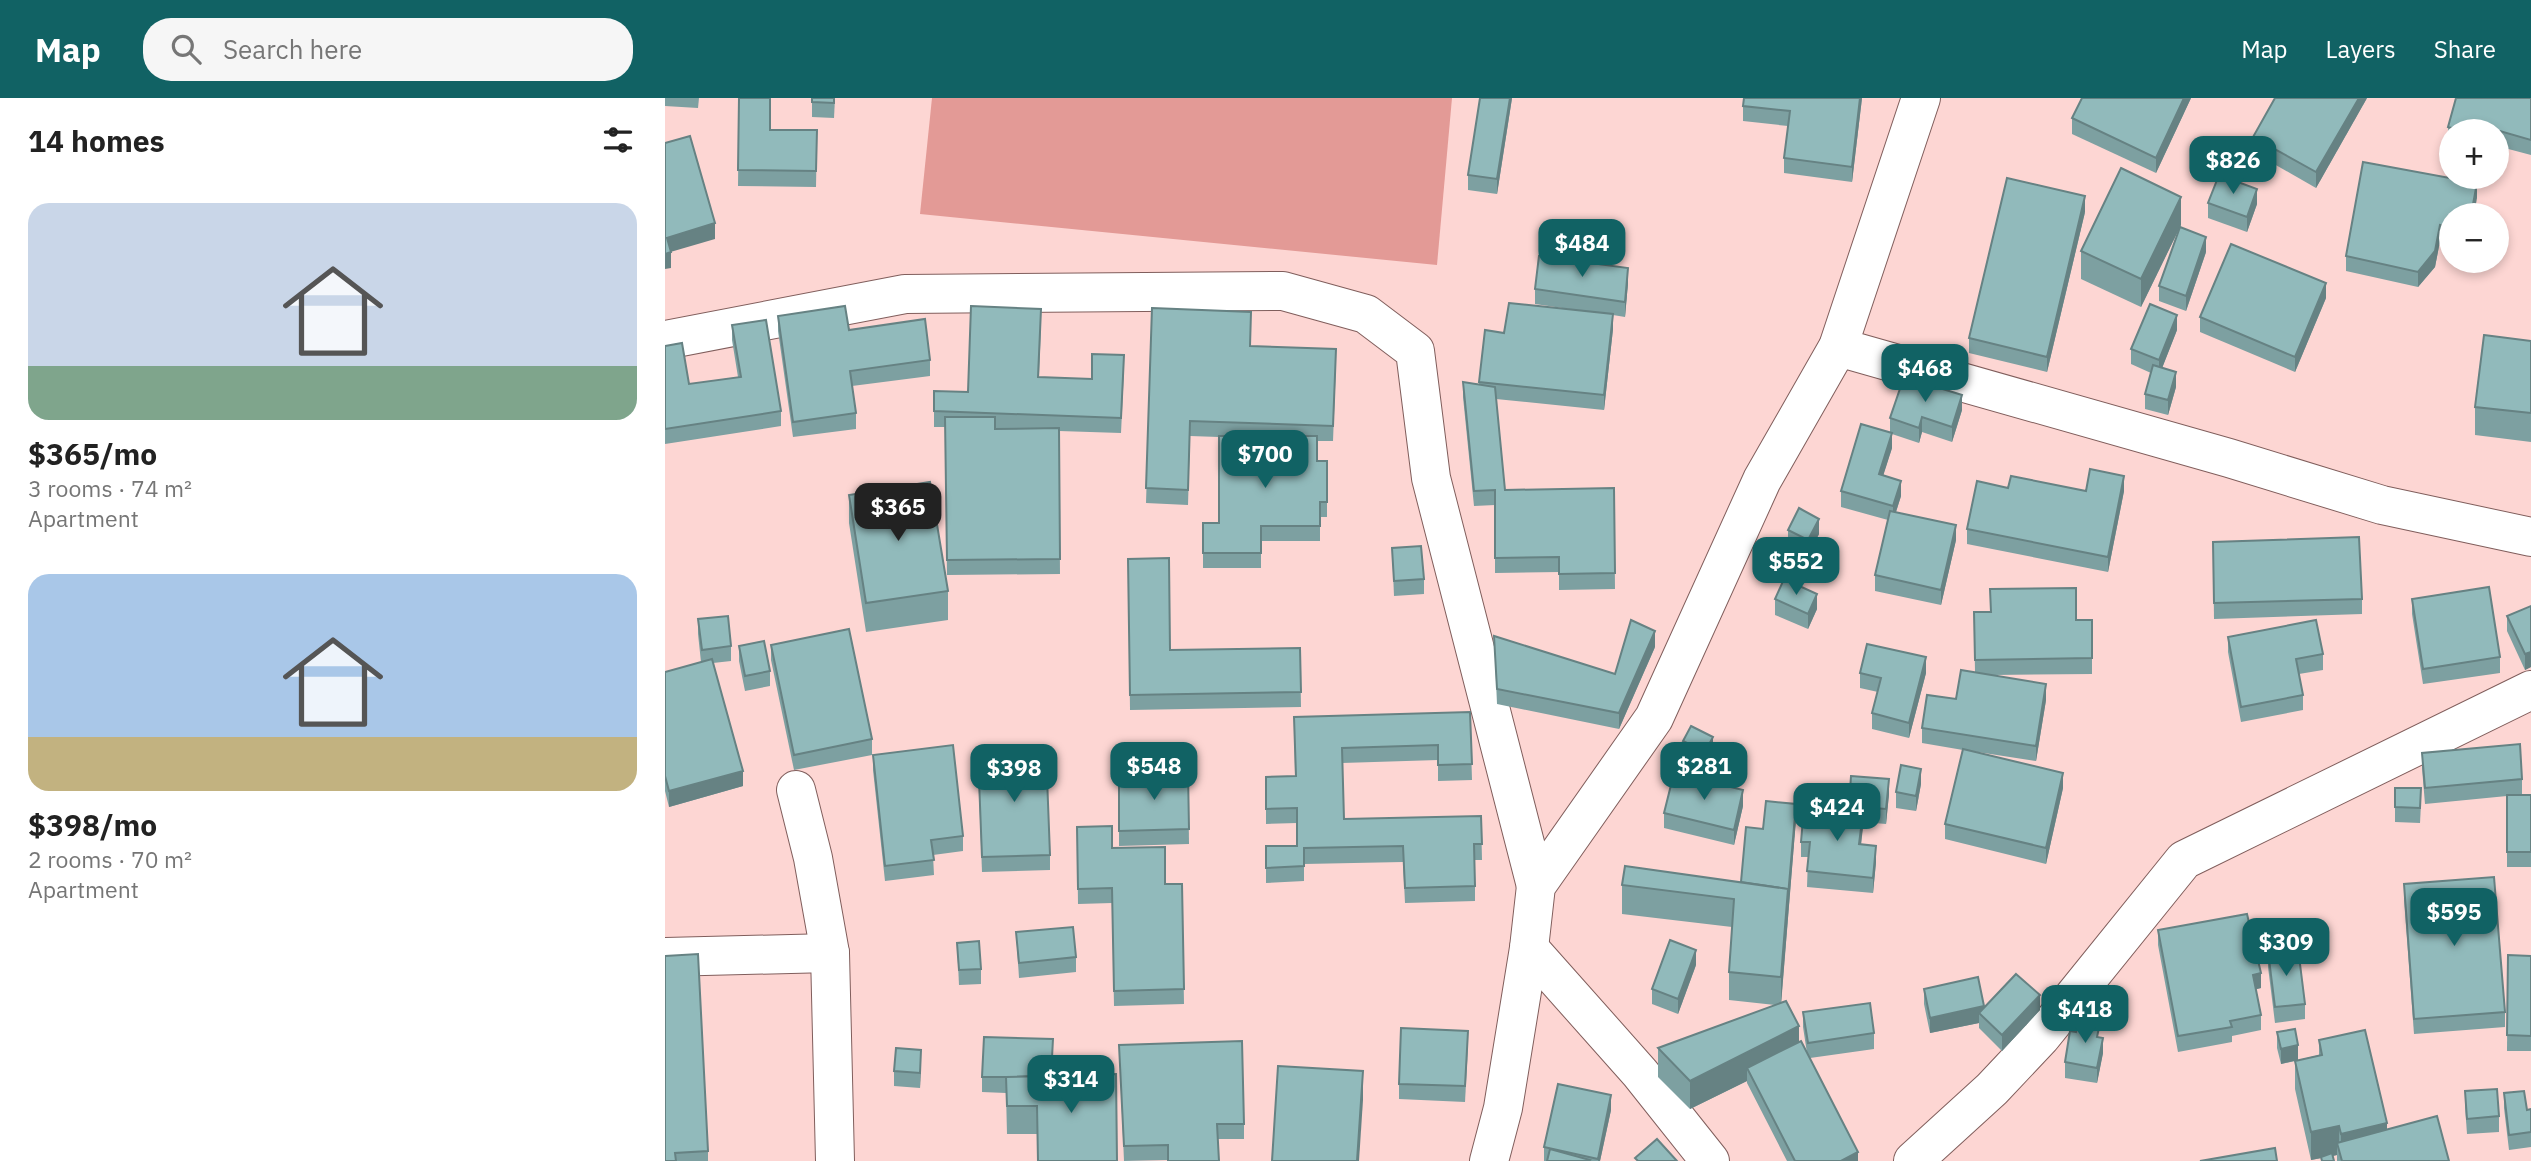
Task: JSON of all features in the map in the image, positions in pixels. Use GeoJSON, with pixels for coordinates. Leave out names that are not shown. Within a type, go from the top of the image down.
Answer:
{"type":"FeatureCollection","features":[{"type":"Feature","properties":{"kind":"street"},"geometry":{"type":"LineString","coordinates":[[1536,886],[1654,718],[1762,480],[1838,347],[1921,98]]}},
{"type":"Feature","properties":{"kind":"street"},"geometry":{"type":"LineString","coordinates":[[665,340],[905,294],[1283,291],[1366,314],[1415,351],[1431,478],[1536,886],[1529,948],[1503,1108],[1489,1161]]}},
{"type":"Feature","properties":{"kind":"street"},"geometry":{"type":"LineString","coordinates":[[1838,347],[2229,458],[2382,505],[2531,537]]}},
{"type":"Feature","properties":{"kind":"street"},"geometry":{"type":"LineString","coordinates":[[1913,1161],[1992,1089],[2041,1037],[2184,860],[2531,690]]}},
{"type":"Feature","properties":{"kind":"street"},"geometry":{"type":"LineString","coordinates":[[796,790],[813,858],[830,953],[835,1161]]}},
{"type":"Feature","properties":{"kind":"street"},"geometry":{"type":"LineString","coordinates":[[1529,948],[1640,1073],[1710,1161]]}},
{"type":"Feature","properties":{"kind":"street"},"geometry":{"type":"LineString","coordinates":[[665,957],[830,953]]}},
{"type":"Feature","properties":{"kind":"shaded area"},"geometry":{"type":"Polygon","coordinates":[[[932,98],[1452,98],[1437,265],[920,214],[932,98]]]}},
{"type":"Feature","properties":{"kind":"building"},"geometry":{"type":"Polygon","coordinates":[[[739,98],[770,98],[770,130],[817,130],[816,171],[738,170],[739,98]]]}},
{"type":"Feature","properties":{"kind":"building"},"geometry":{"type":"Polygon","coordinates":[[[812,98],[834,98],[834,103],[812,102],[812,98]]]}},
{"type":"Feature","properties":{"kind":"building"},"geometry":{"type":"Polygon","coordinates":[[[1480,98],[1510,98],[1497,179],[1468,175],[1480,98]]]}},
{"type":"Feature","properties":{"kind":"building"},"geometry":{"type":"Polygon","coordinates":[[[1744,98],[1860,98],[1852,167],[1784,158],[1790,111],[1743,106],[1744,98]]]}},
{"type":"Feature","properties":{"kind":"building"},"geometry":{"type":"Polygon","coordinates":[[[2082,98],[2184,98],[2156,158],[2072,118],[2082,98]]]}},
{"type":"Feature","properties":{"kind":"building"},"geometry":{"type":"Polygon","coordinates":[[[2275,98],[2359,98],[2316,172],[2253,137],[2275,98]]]}},
{"type":"Feature","properties":{"kind":"building"},"geometry":{"type":"Polygon","coordinates":[[[2456,98],[2531,98],[2531,140],[2509,134],[2509,119],[2450,119],[2456,98]]]}},
{"type":"Feature","properties":{"kind":"building"},"geometry":{"type":"Polygon","coordinates":[[[690,136],[715,223],[667,238],[671,252],[665,254],[665,143],[690,136]]]}},
{"type":"Feature","properties":{"kind":"building"},"geometry":{"type":"Polygon","coordinates":[[[2363,162],[2439,176],[2439,189],[2476,189],[2473,203],[2439,203],[2439,230],[2435,251],[2418,272],[2346,256],[2363,162]]]}},
{"type":"Feature","properties":{"kind":"building"},"geometry":{"type":"Polygon","coordinates":[[[2121,168],[2181,197],[2141,279],[2081,251],[2121,168]]]}},
{"type":"Feature","properties":{"kind":"building"},"geometry":{"type":"Polygon","coordinates":[[[2219,175],[2257,189],[2247,217],[2208,203],[2219,175]]]}},
{"type":"Feature","properties":{"kind":"building"},"geometry":{"type":"Polygon","coordinates":[[[2007,178],[2085,196],[2047,357],[1969,338],[2007,178]]]}},
{"type":"Feature","properties":{"kind":"building"},"geometry":{"type":"Polygon","coordinates":[[[2180,227],[2206,237],[2186,296],[2159,286],[2180,227]]]}},
{"type":"Feature","properties":{"kind":"building"},"geometry":{"type":"Polygon","coordinates":[[[2231,244],[2326,283],[2295,357],[2200,317],[2231,244]]]}},
{"type":"Feature","properties":{"kind":"building"},"geometry":{"type":"Polygon","coordinates":[[[1539,256],[1628,268],[1625,302],[1535,289],[1539,256]]]}},
{"type":"Feature","properties":{"kind":"building"},"geometry":{"type":"Polygon","coordinates":[[[1509,303],[1613,314],[1604,395],[1479,382],[1485,330],[1504,333],[1509,303]]]}},
{"type":"Feature","properties":{"kind":"building"},"geometry":{"type":"Polygon","coordinates":[[[2150,304],[2177,315],[2159,360],[2131,349],[2150,304]]]}},
{"type":"Feature","properties":{"kind":"building"},"geometry":{"type":"Polygon","coordinates":[[[845,306],[849,330],[925,319],[930,360],[850,371],[856,413],[793,422],[778,316],[845,306]]]}},
{"type":"Feature","properties":{"kind":"building"},"geometry":{"type":"Polygon","coordinates":[[[971,306],[1041,309],[1038,377],[1092,379],[1092,354],[1124,355],[1121,418],[934,411],[934,391],[968,392],[971,306]]]}},
{"type":"Feature","properties":{"kind":"building"},"geometry":{"type":"Polygon","coordinates":[[[1152,308],[1251,312],[1250,346],[1336,349],[1333,426],[1190,421],[1188,490],[1146,488],[1152,308]]]}},
{"type":"Feature","properties":{"kind":"building"},"geometry":{"type":"Polygon","coordinates":[[[766,320],[781,411],[665,429],[665,346],[682,343],[689,384],[741,377],[732,325],[766,320]]]}},
{"type":"Feature","properties":{"kind":"building"},"geometry":{"type":"Polygon","coordinates":[[[2484,335],[2531,341],[2531,413],[2475,407],[2484,335]]]}},
{"type":"Feature","properties":{"kind":"building"},"geometry":{"type":"Polygon","coordinates":[[[2153,365],[2176,372],[2168,400],[2145,394],[2153,365]]]}},
{"type":"Feature","properties":{"kind":"building"},"geometry":{"type":"Polygon","coordinates":[[[1904,377],[1962,395],[1952,427],[1922,417],[1919,428],[1890,418],[1904,377]]]}},
{"type":"Feature","properties":{"kind":"building"},"geometry":{"type":"Polygon","coordinates":[[[1463,382],[1495,387],[1505,490],[1614,488],[1615,573],[1559,574],[1559,557],[1495,558],[1495,490],[1474,491],[1463,382]]]}},
{"type":"Feature","properties":{"kind":"building"},"geometry":{"type":"Polygon","coordinates":[[[945,417],[995,417],[995,429],[1059,428],[1060,559],[947,560],[945,417]]]}},
{"type":"Feature","properties":{"kind":"building"},"geometry":{"type":"Polygon","coordinates":[[[1861,424],[1892,433],[1879,474],[1901,481],[1893,506],[1841,491],[1861,424]]]}},
{"type":"Feature","properties":{"kind":"building"},"geometry":{"type":"Polygon","coordinates":[[[1219,436],[1317,436],[1317,461],[1327,461],[1327,502],[1320,502],[1320,526],[1261,526],[1261,553],[1203,553],[1203,523],[1219,523],[1219,436]]]}},
{"type":"Feature","properties":{"kind":"building"},"geometry":{"type":"Polygon","coordinates":[[[2090,469],[2124,476],[2108,557],[1967,529],[1977,481],[2008,488],[2011,476],[2086,491],[2090,469]]]}},
{"type":"Feature","properties":{"kind":"building"},"geometry":{"type":"Polygon","coordinates":[[[930,482],[948,591],[866,603],[849,495],[930,482]]]}},
{"type":"Feature","properties":{"kind":"building"},"geometry":{"type":"Polygon","coordinates":[[[1799,508],[1819,519],[1808,540],[1788,530],[1799,508]]]}},
{"type":"Feature","properties":{"kind":"building"},"geometry":{"type":"Polygon","coordinates":[[[1890,511],[1956,525],[1941,590],[1875,575],[1890,511]]]}},
{"type":"Feature","properties":{"kind":"building"},"geometry":{"type":"Polygon","coordinates":[[[2359,537],[2362,599],[2214,603],[2213,542],[2359,537]]]}},
{"type":"Feature","properties":{"kind":"building"},"geometry":{"type":"Polygon","coordinates":[[[1421,546],[1424,579],[1394,581],[1392,548],[1421,546]]]}},
{"type":"Feature","properties":{"kind":"building"},"geometry":{"type":"Polygon","coordinates":[[[1169,558],[1170,650],[1300,648],[1301,692],[1130,695],[1128,559],[1169,558]]]}},
{"type":"Feature","properties":{"kind":"building"},"geometry":{"type":"Polygon","coordinates":[[[1784,579],[1817,594],[1808,614],[1775,599],[1784,579]]]}},
{"type":"Feature","properties":{"kind":"building"},"geometry":{"type":"Polygon","coordinates":[[[2489,587],[2500,657],[2423,669],[2412,599],[2489,587]]]}},
{"type":"Feature","properties":{"kind":"building"},"geometry":{"type":"Polygon","coordinates":[[[2076,588],[2076,620],[2092,620],[2092,658],[1975,660],[1974,612],[1991,612],[1990,589],[2076,588]]]}},
{"type":"Feature","properties":{"kind":"building"},"geometry":{"type":"Polygon","coordinates":[[[2531,606],[2531,652],[2525,654],[2507,616],[2531,606]]]}},
{"type":"Feature","properties":{"kind":"building"},"geometry":{"type":"Polygon","coordinates":[[[728,616],[731,646],[702,650],[698,619],[728,616]]]}},
{"type":"Feature","properties":{"kind":"building"},"geometry":{"type":"Polygon","coordinates":[[[1631,620],[1655,631],[1619,713],[1497,689],[1494,636],[1615,674],[1631,620]]]}},
{"type":"Feature","properties":{"kind":"building"},"geometry":{"type":"Polygon","coordinates":[[[2316,620],[2323,654],[2296,659],[2303,695],[2241,707],[2228,637],[2316,620]]]}},
{"type":"Feature","properties":{"kind":"building"},"geometry":{"type":"Polygon","coordinates":[[[849,629],[872,739],[794,755],[771,645],[849,629]]]}},
{"type":"Feature","properties":{"kind":"building"},"geometry":{"type":"Polygon","coordinates":[[[764,641],[770,671],[745,676],[739,646],[764,641]]]}},
{"type":"Feature","properties":{"kind":"building"},"geometry":{"type":"Polygon","coordinates":[[[1867,644],[1926,657],[1909,723],[1872,713],[1881,678],[1860,673],[1867,644]]]}},
{"type":"Feature","properties":{"kind":"building"},"geometry":{"type":"Polygon","coordinates":[[[712,659],[743,771],[669,791],[665,776],[665,672],[712,659]]]}},
{"type":"Feature","properties":{"kind":"building"},"geometry":{"type":"Polygon","coordinates":[[[1961,670],[2046,684],[2036,746],[1922,728],[1927,695],[1956,699],[1961,670]]]}},
{"type":"Feature","properties":{"kind":"building"},"geometry":{"type":"Polygon","coordinates":[[[1470,712],[1472,764],[1438,765],[1438,745],[1342,748],[1344,819],[1481,816],[1482,844],[1474,844],[1475,886],[1405,888],[1403,846],[1304,848],[1304,866],[1266,868],[1266,846],[1297,846],[1297,808],[1266,809],[1266,777],[1296,776],[1294,717],[1470,712]]]}},
{"type":"Feature","properties":{"kind":"building"},"geometry":{"type":"Polygon","coordinates":[[[1691,726],[1713,737],[1705,752],[1683,741],[1691,726]]]}},
{"type":"Feature","properties":{"kind":"building"},"geometry":{"type":"Polygon","coordinates":[[[2520,744],[2522,779],[2425,788],[2422,753],[2520,744]]]}},
{"type":"Feature","properties":{"kind":"building"},"geometry":{"type":"Polygon","coordinates":[[[953,745],[963,836],[931,840],[934,860],[885,866],[873,755],[953,745]]]}},
{"type":"Feature","properties":{"kind":"building"},"geometry":{"type":"Polygon","coordinates":[[[1963,749],[2063,773],[2046,848],[1945,824],[1963,749]]]}},
{"type":"Feature","properties":{"kind":"building"},"geometry":{"type":"Polygon","coordinates":[[[1046,751],[1050,855],[982,857],[978,753],[1046,751]]]}},
{"type":"Feature","properties":{"kind":"building"},"geometry":{"type":"Polygon","coordinates":[[[1901,765],[1921,769],[1916,796],[1896,792],[1901,765]]]}},
{"type":"Feature","properties":{"kind":"building"},"geometry":{"type":"Polygon","coordinates":[[[1188,772],[1189,829],[1119,831],[1119,774],[1188,772]]]}},
{"type":"Feature","properties":{"kind":"building"},"geometry":{"type":"Polygon","coordinates":[[[1674,773],[1743,790],[1734,830],[1664,813],[1674,773]]]}},
{"type":"Feature","properties":{"kind":"building"},"geometry":{"type":"Polygon","coordinates":[[[1851,776],[1889,779],[1886,809],[1849,806],[1851,776]]]}},
{"type":"Feature","properties":{"kind":"building"},"geometry":{"type":"Polygon","coordinates":[[[2395,788],[2421,788],[2420,808],[2395,807],[2395,788]]]}},
{"type":"Feature","properties":{"kind":"building"},"geometry":{"type":"Polygon","coordinates":[[[2507,795],[2531,795],[2531,852],[2507,852],[2507,795]]]}},
{"type":"Feature","properties":{"kind":"building"},"geometry":{"type":"Polygon","coordinates":[[[1766,801],[1796,804],[1788,896],[1788,889],[1741,882],[1746,827],[1763,829],[1766,801]]]}},
{"type":"Feature","properties":{"kind":"building"},"geometry":{"type":"Polygon","coordinates":[[[1804,807],[1863,813],[1859,844],[1876,846],[1873,878],[1807,871],[1810,842],[1801,842],[1804,807]]]}},
{"type":"Feature","properties":{"kind":"building"},"geometry":{"type":"Polygon","coordinates":[[[1112,826],[1112,848],[1165,847],[1165,884],[1182,884],[1184,989],[1114,991],[1112,888],[1078,889],[1077,827],[1112,826]]]}},
{"type":"Feature","properties":{"kind":"building"},"geometry":{"type":"Polygon","coordinates":[[[1625,866],[1788,889],[1781,977],[1729,972],[1734,899],[1622,885],[1625,866]]]}},
{"type":"Feature","properties":{"kind":"building"},"geometry":{"type":"Polygon","coordinates":[[[2494,877],[2505,1012],[2414,1019],[2404,884],[2494,877]]]}},
{"type":"Feature","properties":{"kind":"building"},"geometry":{"type":"Polygon","coordinates":[[[2247,914],[2261,973],[2253,975],[2261,1015],[2230,1021],[2232,1027],[2178,1036],[2158,930],[2247,914]]]}},
{"type":"Feature","properties":{"kind":"building"},"geometry":{"type":"Polygon","coordinates":[[[1073,927],[1076,957],[1019,963],[1016,932],[1073,927]]]}},
{"type":"Feature","properties":{"kind":"building"},"geometry":{"type":"Polygon","coordinates":[[[1670,940],[1696,950],[1678,999],[1652,989],[1670,940]]]}},
{"type":"Feature","properties":{"kind":"building"},"geometry":{"type":"Polygon","coordinates":[[[979,941],[981,969],[959,970],[957,943],[979,941]]]}},
{"type":"Feature","properties":{"kind":"building"},"geometry":{"type":"Polygon","coordinates":[[[2298,948],[2305,1004],[2275,1007],[2268,951],[2298,948]]]}},
{"type":"Feature","properties":{"kind":"building"},"geometry":{"type":"Polygon","coordinates":[[[698,954],[708,1151],[675,1153],[676,1161],[665,1161],[665,956],[698,954]]]}},
{"type":"Feature","properties":{"kind":"building"},"geometry":{"type":"Polygon","coordinates":[[[2508,955],[2531,956],[2531,1036],[2507,1035],[2508,955]]]}},
{"type":"Feature","properties":{"kind":"building"},"geometry":{"type":"Polygon","coordinates":[[[2016,974],[2040,995],[2002,1035],[1979,1013],[2016,974]]]}},
{"type":"Feature","properties":{"kind":"building"},"geometry":{"type":"Polygon","coordinates":[[[1978,977],[1984,1006],[1930,1018],[1924,989],[1978,977]]]}},
{"type":"Feature","properties":{"kind":"building"},"geometry":{"type":"Polygon","coordinates":[[[1786,1001],[1799,1026],[1690,1081],[1658,1048],[1786,1001]]]}},
{"type":"Feature","properties":{"kind":"building"},"geometry":{"type":"Polygon","coordinates":[[[1870,1003],[1874,1033],[1808,1043],[1803,1012],[1870,1003]]]}},
{"type":"Feature","properties":{"kind":"building"},"geometry":{"type":"Polygon","coordinates":[[[2078,1019],[2100,1023],[2097,1037],[2103,1038],[2097,1068],[2065,1062],[2070,1031],[2076,1032],[2078,1019]]]}},
{"type":"Feature","properties":{"kind":"building"},"geometry":{"type":"Polygon","coordinates":[[[1401,1028],[1468,1031],[1465,1086],[1399,1084],[1401,1028]]]}},
{"type":"Feature","properties":{"kind":"building"},"geometry":{"type":"Polygon","coordinates":[[[2295,1029],[2298,1045],[2281,1049],[2277,1032],[2295,1029]]]}},
{"type":"Feature","properties":{"kind":"building"},"geometry":{"type":"Polygon","coordinates":[[[2365,1030],[2387,1123],[2341,1134],[2339,1126],[2311,1132],[2295,1061],[2322,1055],[2319,1040],[2365,1030]]]}},
{"type":"Feature","properties":{"kind":"building"},"geometry":{"type":"Polygon","coordinates":[[[984,1037],[1053,1039],[1051,1076],[982,1077],[984,1037]]]}},
{"type":"Feature","properties":{"kind":"building"},"geometry":{"type":"Polygon","coordinates":[[[1242,1041],[1244,1124],[1217,1124],[1219,1161],[1168,1161],[1168,1145],[1124,1146],[1119,1045],[1242,1041]]]}},
{"type":"Feature","properties":{"kind":"building"},"geometry":{"type":"Polygon","coordinates":[[[1801,1041],[1858,1152],[1841,1161],[1795,1161],[1747,1068],[1801,1041]]]}},
{"type":"Feature","properties":{"kind":"building"},"geometry":{"type":"Polygon","coordinates":[[[896,1048],[921,1050],[920,1073],[894,1071],[896,1048]]]}},
{"type":"Feature","properties":{"kind":"building"},"geometry":{"type":"Polygon","coordinates":[[[1278,1066],[1363,1071],[1357,1161],[1272,1161],[1278,1066]]]}},
{"type":"Feature","properties":{"kind":"building"},"geometry":{"type":"Polygon","coordinates":[[[1116,1074],[1117,1161],[1038,1161],[1037,1106],[1007,1106],[1006,1077],[1116,1074]]]}},
{"type":"Feature","properties":{"kind":"building"},"geometry":{"type":"Polygon","coordinates":[[[1558,1084],[1611,1095],[1598,1159],[1544,1147],[1558,1084]]]}},
{"type":"Feature","properties":{"kind":"building"},"geometry":{"type":"Polygon","coordinates":[[[2497,1089],[2499,1116],[2467,1119],[2465,1091],[2497,1089]]]}},
{"type":"Feature","properties":{"kind":"building"},"geometry":{"type":"Polygon","coordinates":[[[2524,1091],[2527,1110],[2531,1109],[2531,1132],[2509,1135],[2504,1093],[2524,1091]]]}},
{"type":"Feature","properties":{"kind":"building"},"geometry":{"type":"Polygon","coordinates":[[[2437,1116],[2449,1161],[2342,1161],[2337,1143],[2437,1116]]]}},
{"type":"Feature","properties":{"kind":"building"},"geometry":{"type":"Polygon","coordinates":[[[1657,1139],[1677,1161],[1638,1161],[1635,1158],[1657,1139]]]}},
{"type":"Feature","properties":{"kind":"building"},"geometry":{"type":"Polygon","coordinates":[[[2275,1148],[2277,1161],[2200,1161],[2275,1148]]]}},
{"type":"Feature","properties":{"kind":"building"},"geometry":{"type":"Polygon","coordinates":[[[1550,1149],[1590,1160],[1547,1161],[1550,1149]]]}},
{"type":"Feature","properties":{"kind":"building"},"geometry":{"type":"Polygon","coordinates":[[[2332,1153],[2334,1161],[2322,1161],[2321,1157],[2332,1153]]]}}]}
